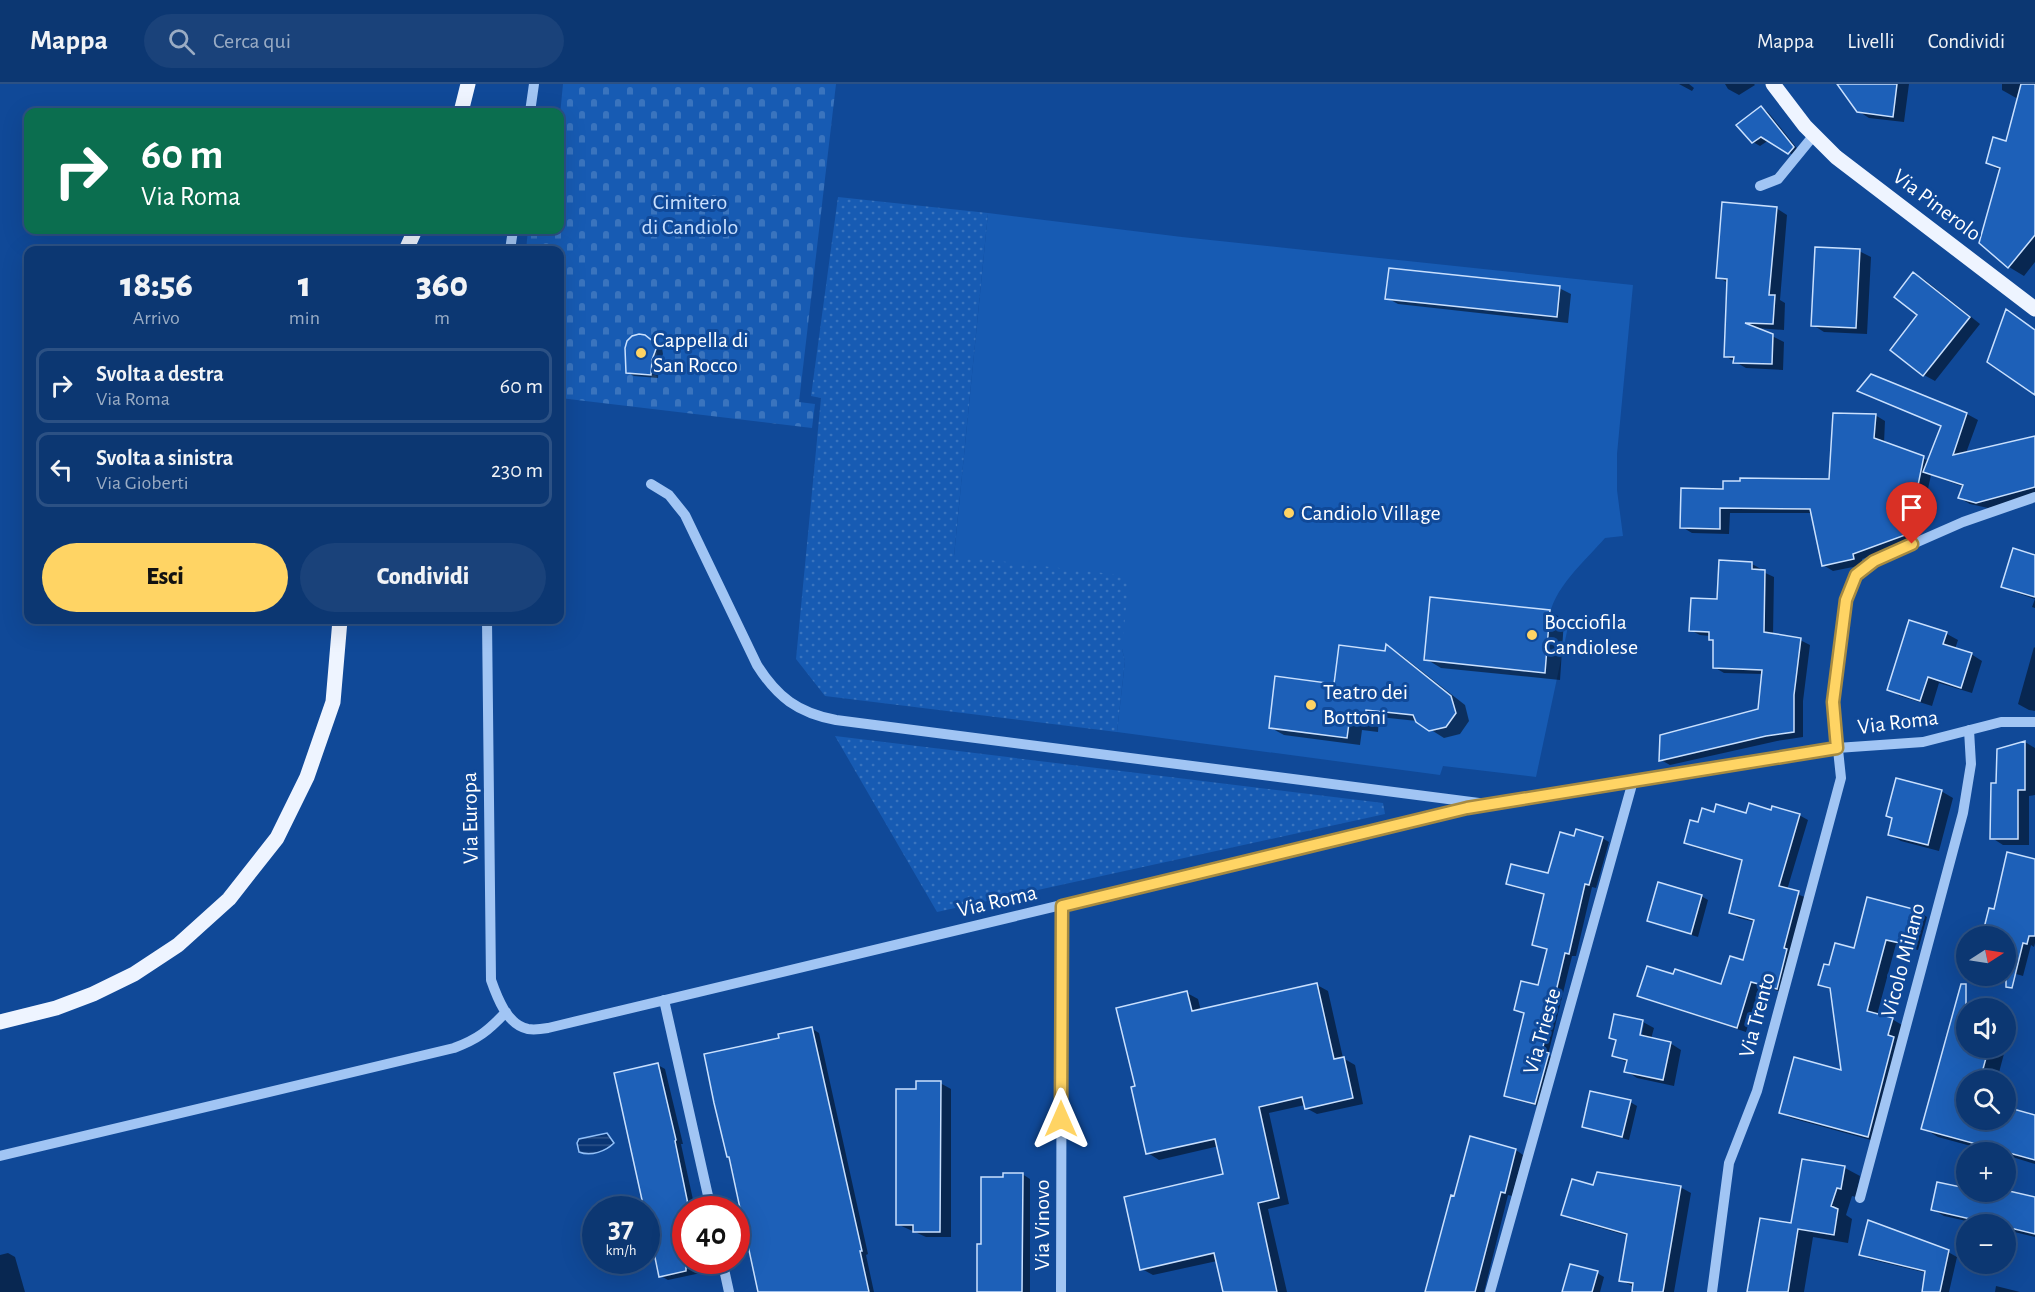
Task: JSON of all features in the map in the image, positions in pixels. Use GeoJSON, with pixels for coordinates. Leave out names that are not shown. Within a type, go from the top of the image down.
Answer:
{"type":"FeatureCollection","features":[{"type":"Feature","properties":{"kind":"main road"},"geometry":{"type":"LineString","coordinates":[[462,108],[468,84]]}},
{"type":"Feature","properties":{"kind":"main road","name":"Via Pinerolo"},"geometry":{"type":"LineString","coordinates":[[1773,84],[1814,135],[1836,157],[2035,309]]}},
{"type":"Feature","properties":{"kind":"main road"},"geometry":{"type":"LineString","coordinates":[[0,1022],[57,1008],[134,974],[178,945],[229,899],[277,838],[307,777],[333,702],[340,624]]}},
{"type":"Feature","properties":{"kind":"street"},"geometry":{"type":"LineString","coordinates":[[531,108],[534,84]]}},
{"type":"Feature","properties":{"kind":"street"},"geometry":{"type":"LineString","coordinates":[[1760,186],[1778,179],[1814,135]]}},
{"type":"Feature","properties":{"kind":"street"},"geometry":{"type":"LineString","coordinates":[[651,484],[669,495],[685,515],[766,680],[802,711],[836,720],[1491,804]]}},
{"type":"Feature","properties":{"kind":"street","name":"Via Trento"},"geometry":{"type":"LineString","coordinates":[[1712,1292],[1729,1163],[1757,1091],[1841,778],[1833,702],[1846,600],[1856,575],[1874,561],[1944,530],[2035,497]]}},
{"type":"Feature","properties":{"kind":"street","name":"Via Europa"},"geometry":{"type":"LineString","coordinates":[[487,624],[491,980],[498,1000],[506,1012]]}},
{"type":"Feature","properties":{"kind":"street","name":"Via Roma"},"geometry":{"type":"LineString","coordinates":[[506,1012],[519,1025],[528,1029],[548,1028],[1467,808],[1837,748],[1923,742],[2001,722],[2035,722]]}},
{"type":"Feature","properties":{"kind":"street","name":"Vicolo Milano"},"geometry":{"type":"LineString","coordinates":[[1860,1198],[1963,813],[1971,764],[1969,730]]}},
{"type":"Feature","properties":{"kind":"street","name":"Via Trieste"},"geometry":{"type":"LineString","coordinates":[[1490,1292],[1633,781]]}},
{"type":"Feature","properties":{"kind":"street","name":"Via Vinovo"},"geometry":{"type":"LineString","coordinates":[[1061,1292],[1062,906]]}},
{"type":"Feature","properties":{"kind":"street"},"geometry":{"type":"LineString","coordinates":[[664,1000],[708,1196]]}},
{"type":"Feature","properties":{"kind":"street"},"geometry":{"type":"LineString","coordinates":[[0,1156],[454,1048],[474,1041],[489,1031],[506,1012]]}},
{"type":"Feature","properties":{"kind":"street"},"geometry":{"type":"LineString","coordinates":[[725,1274],[729,1292]]}},
{"type":"Feature","properties":{"kind":"green space","name":"Cimitero di Candiolo"},"geometry":{"type":"Polygon","coordinates":[[[563,84],[836,84],[799,402],[815,404],[812,428],[564,398],[564,246],[526,246],[528,234],[564,234],[564,108],[561,108],[563,84]]]}},
{"type":"Feature","properties":{"kind":"green space"},"geometry":{"type":"Polygon","coordinates":[[[838,197],[988,213],[954,556],[1129,576],[1122,649],[1125,661],[1117,732],[825,696],[796,659],[821,398],[811,396],[838,197]]]}},
{"type":"Feature","properties":{"kind":"green space","name":"Candiolo Village"},"geometry":{"type":"Polygon","coordinates":[[[988,213],[1182,237],[1633,285],[1617,454],[1617,490],[1623,536],[1605,538],[1571,576],[1551,609],[1549,620],[1569,622],[1536,777],[1443,766],[1440,775],[1117,732],[1125,661],[1122,649],[954,556],[988,213]]]}},
{"type":"Feature","properties":{"kind":"green space"},"geometry":{"type":"Polygon","coordinates":[[[835,736],[1383,803],[1385,814],[937,912],[835,736]]]}},
{"type":"Feature","properties":{"kind":"shaded area"},"geometry":{"type":"Polygon","coordinates":[[[607,1133],[614,1143],[611,1146],[593,1153],[579,1152],[577,1143],[579,1139],[607,1133]]]}},
{"type":"Feature","properties":{"kind":"building"},"geometry":{"type":"Polygon","coordinates":[[[1837,84],[1897,84],[1893,117],[1857,112],[1837,84]]]}},
{"type":"Feature","properties":{"kind":"building"},"geometry":{"type":"Polygon","coordinates":[[[2021,84],[2035,84],[2035,235],[2008,268],[1979,243],[2000,168],[1986,163],[1993,137],[2006,141],[2021,84]]]}},
{"type":"Feature","properties":{"kind":"building"},"geometry":{"type":"Polygon","coordinates":[[[1761,106],[1794,147],[1788,154],[1761,137],[1752,143],[1736,125],[1761,106]]]}},
{"type":"Feature","properties":{"kind":"building"},"geometry":{"type":"Polygon","coordinates":[[[1722,202],[1777,207],[1769,295],[1775,295],[1773,324],[1745,323],[1773,334],[1772,364],[1733,363],[1734,357],[1724,357],[1727,279],[1716,278],[1722,202]]]}},
{"type":"Feature","properties":{"kind":"building"},"geometry":{"type":"Polygon","coordinates":[[[1815,247],[1860,249],[1856,328],[1811,326],[1815,247]]]}},
{"type":"Feature","properties":{"kind":"building"},"geometry":{"type":"Polygon","coordinates":[[[1389,268],[1560,286],[1557,317],[1385,299],[1389,268]]]}},
{"type":"Feature","properties":{"kind":"building"},"geometry":{"type":"Polygon","coordinates":[[[1913,272],[1970,317],[1923,376],[1890,350],[1917,315],[1894,297],[1913,272]]]}},
{"type":"Feature","properties":{"kind":"building"},"geometry":{"type":"Polygon","coordinates":[[[2006,309],[2035,330],[2035,395],[1987,362],[2006,309]]]}},
{"type":"Feature","properties":{"kind":"building","name":"Cappella di San Rocco"},"geometry":{"type":"Polygon","coordinates":[[[639,334],[645,335],[655,343],[651,375],[626,373],[627,341],[639,334]]]}},
{"type":"Feature","properties":{"kind":"building"},"geometry":{"type":"Polygon","coordinates":[[[1871,374],[1967,413],[1953,455],[2035,436],[2035,487],[1976,503],[1958,498],[1963,485],[1923,472],[1941,426],[1857,391],[1871,374]]]}},
{"type":"Feature","properties":{"kind":"building"},"geometry":{"type":"Polygon","coordinates":[[[1833,413],[1876,414],[1874,438],[1924,456],[1908,534],[1853,554],[1854,559],[1822,566],[1810,509],[1720,508],[1720,529],[1680,528],[1681,488],[1723,489],[1723,481],[1740,481],[1740,478],[1829,479],[1833,413]]]}},
{"type":"Feature","properties":{"kind":"building"},"geometry":{"type":"Polygon","coordinates":[[[2013,548],[2035,555],[2035,597],[2001,587],[2013,548]]]}},
{"type":"Feature","properties":{"kind":"building"},"geometry":{"type":"Polygon","coordinates":[[[1719,560],[1752,562],[1752,569],[1765,570],[1764,632],[1801,638],[1794,695],[1794,732],[1766,736],[1659,761],[1660,735],[1758,709],[1762,670],[1713,668],[1713,640],[1709,640],[1709,632],[1689,631],[1691,598],[1717,599],[1719,560]]]}},
{"type":"Feature","properties":{"kind":"building"},"geometry":{"type":"Polygon","coordinates":[[[1430,597],[1550,610],[1545,673],[1424,660],[1430,597]]]}},
{"type":"Feature","properties":{"kind":"building"},"geometry":{"type":"Polygon","coordinates":[[[1909,620],[1947,632],[1943,644],[1972,653],[1961,688],[1928,677],[1920,701],[1887,690],[1909,620]]]}},
{"type":"Feature","properties":{"kind":"building"},"geometry":{"type":"Polygon","coordinates":[[[1386,644],[1451,696],[1456,713],[1446,727],[1429,731],[1416,722],[1413,715],[1366,710],[1364,725],[1349,723],[1347,738],[1269,728],[1275,676],[1334,684],[1339,645],[1385,651],[1386,644]]]}},
{"type":"Feature","properties":{"kind":"building"},"geometry":{"type":"Polygon","coordinates":[[[2025,741],[2025,790],[2018,790],[2018,839],[1990,839],[1991,783],[1996,783],[1997,749],[2025,741]]]}},
{"type":"Feature","properties":{"kind":"building"},"geometry":{"type":"Polygon","coordinates":[[[1896,778],[1942,790],[1928,845],[1888,835],[1892,818],[1886,816],[1896,778]]]}},
{"type":"Feature","properties":{"kind":"building"},"geometry":{"type":"Polygon","coordinates":[[[1749,803],[1771,810],[1772,806],[1800,814],[1779,886],[1799,891],[1784,948],[1787,949],[1777,989],[1751,982],[1737,1028],[1637,996],[1647,966],[1673,974],[1675,969],[1721,984],[1730,956],[1743,960],[1754,920],[1729,913],[1742,860],[1684,843],[1690,820],[1698,822],[1702,808],[1714,812],[1716,804],[1746,813],[1749,803]]]}},
{"type":"Feature","properties":{"kind":"building"},"geometry":{"type":"Polygon","coordinates":[[[1576,829],[1603,837],[1589,885],[1585,884],[1569,954],[1565,953],[1542,1051],[1549,1053],[1535,1104],[1504,1096],[1524,1013],[1514,1010],[1521,981],[1538,985],[1547,949],[1532,945],[1544,894],[1506,884],[1511,864],[1548,873],[1560,832],[1574,836],[1576,829]]]}},
{"type":"Feature","properties":{"kind":"building"},"geometry":{"type":"Polygon","coordinates":[[[2007,852],[2035,859],[2035,936],[2029,936],[2027,944],[2023,943],[2016,972],[2016,926],[1984,926],[1989,908],[1994,909],[2007,852]]]}},
{"type":"Feature","properties":{"kind":"building"},"geometry":{"type":"Polygon","coordinates":[[[1658,882],[1702,895],[1691,934],[1647,921],[1658,882]]]}},
{"type":"Feature","properties":{"kind":"building"},"geometry":{"type":"Polygon","coordinates":[[[1867,897],[1917,910],[1909,945],[1886,940],[1867,1011],[1893,1018],[1888,1035],[1894,1037],[1868,1137],[1779,1113],[1794,1057],[1841,1070],[1830,988],[1818,985],[1824,964],[1829,965],[1835,943],[1854,948],[1867,897]]]}},
{"type":"Feature","properties":{"kind":"building"},"geometry":{"type":"Polygon","coordinates":[[[1317,983],[1334,1059],[1344,1057],[1353,1098],[1305,1109],[1302,1097],[1259,1107],[1279,1198],[1258,1203],[1277,1292],[1223,1292],[1214,1253],[1140,1270],[1124,1197],[1223,1174],[1215,1139],[1146,1154],[1131,1087],[1135,1086],[1116,1008],[1187,991],[1192,1011],[1317,983]]]}},
{"type":"Feature","properties":{"kind":"building"},"geometry":{"type":"Polygon","coordinates":[[[1960,986],[1966,986],[1966,998],[1957,998],[1960,986]]]}},
{"type":"Feature","properties":{"kind":"building"},"geometry":{"type":"Polygon","coordinates":[[[1956,1002],[1956,1058],[1986,1058],[1983,1070],[1956,1070],[1956,1130],[2016,1130],[2016,1110],[2035,1115],[2035,1160],[2016,1155],[2016,1142],[1969,1142],[1921,1129],[1956,1002]]]}},
{"type":"Feature","properties":{"kind":"building"},"geometry":{"type":"Polygon","coordinates":[[[1614,1014],[1643,1020],[1640,1035],[1671,1042],[1663,1080],[1624,1072],[1627,1060],[1612,1056],[1616,1040],[1609,1038],[1614,1014]]]}},
{"type":"Feature","properties":{"kind":"building"},"geometry":{"type":"Polygon","coordinates":[[[812,1027],[869,1292],[758,1292],[750,1255],[750,1196],[737,1196],[704,1054],[779,1038],[778,1034],[812,1027]]]}},
{"type":"Feature","properties":{"kind":"building"},"geometry":{"type":"Polygon","coordinates":[[[658,1063],[686,1196],[672,1196],[672,1274],[659,1277],[660,1196],[641,1196],[614,1073],[658,1063]]]}},
{"type":"Feature","properties":{"kind":"building"},"geometry":{"type":"Polygon","coordinates":[[[916,1081],[941,1081],[940,1232],[913,1232],[913,1225],[896,1225],[896,1089],[916,1089],[916,1081]]]}},
{"type":"Feature","properties":{"kind":"building"},"geometry":{"type":"Polygon","coordinates":[[[1590,1091],[1631,1100],[1622,1137],[1582,1127],[1590,1091]]]}},
{"type":"Feature","properties":{"kind":"building"},"geometry":{"type":"Polygon","coordinates":[[[1470,1136],[1516,1149],[1505,1193],[1501,1192],[1475,1292],[1425,1292],[1451,1195],[1454,1196],[1470,1136]]]}},
{"type":"Feature","properties":{"kind":"building"},"geometry":{"type":"Polygon","coordinates":[[[1802,1159],[1845,1166],[1841,1189],[1837,1188],[1831,1206],[1838,1209],[1834,1235],[1798,1229],[1788,1292],[1747,1292],[1760,1218],[1791,1223],[1802,1159]]]}},
{"type":"Feature","properties":{"kind":"building"},"geometry":{"type":"Polygon","coordinates":[[[1597,1172],[1681,1186],[1663,1292],[1632,1292],[1633,1283],[1619,1281],[1627,1234],[1561,1215],[1572,1179],[1593,1185],[1597,1172]]]}},
{"type":"Feature","properties":{"kind":"building"},"geometry":{"type":"Polygon","coordinates":[[[1003,1173],[1023,1173],[1022,1292],[977,1292],[977,1244],[981,1244],[981,1177],[1003,1177],[1003,1173]]]}},
{"type":"Feature","properties":{"kind":"building"},"geometry":{"type":"Polygon","coordinates":[[[1937,1182],[1956,1186],[1956,1202],[2016,1202],[2016,1193],[2035,1197],[2035,1234],[2016,1229],[2016,1214],[1956,1216],[1931,1210],[1937,1182]]]}},
{"type":"Feature","properties":{"kind":"building"},"geometry":{"type":"Polygon","coordinates":[[[1868,1220],[1949,1250],[1940,1292],[1922,1292],[1925,1271],[1859,1255],[1868,1220]]]}},
{"type":"Feature","properties":{"kind":"building"},"geometry":{"type":"Polygon","coordinates":[[[1570,1264],[1598,1271],[1592,1292],[1562,1292],[1570,1264]]]}},
{"type":"Feature","properties":{"kind":"place","name":"Cappella di San Rocco"},"geometry":{"type":"Point","coordinates":[641,353]}},
{"type":"Feature","properties":{"kind":"place","name":"Candiolo Village"},"geometry":{"type":"Point","coordinates":[1289,513]}},
{"type":"Feature","properties":{"kind":"place","name":"Bocciofila Candiolese"},"geometry":{"type":"Point","coordinates":[1532,635]}},
{"type":"Feature","properties":{"kind":"place","name":"Teatro dei Bottoni"},"geometry":{"type":"Point","coordinates":[1311,705]}},
{"type":"Feature","properties":{"kind":"route"},"geometry":{"type":"LineString","coordinates":[[1061,1119],[1062,906],[1467,808],[1837,748],[1833,702],[1846,600],[1856,575],[1874,561],[1912,544]]}}]}
